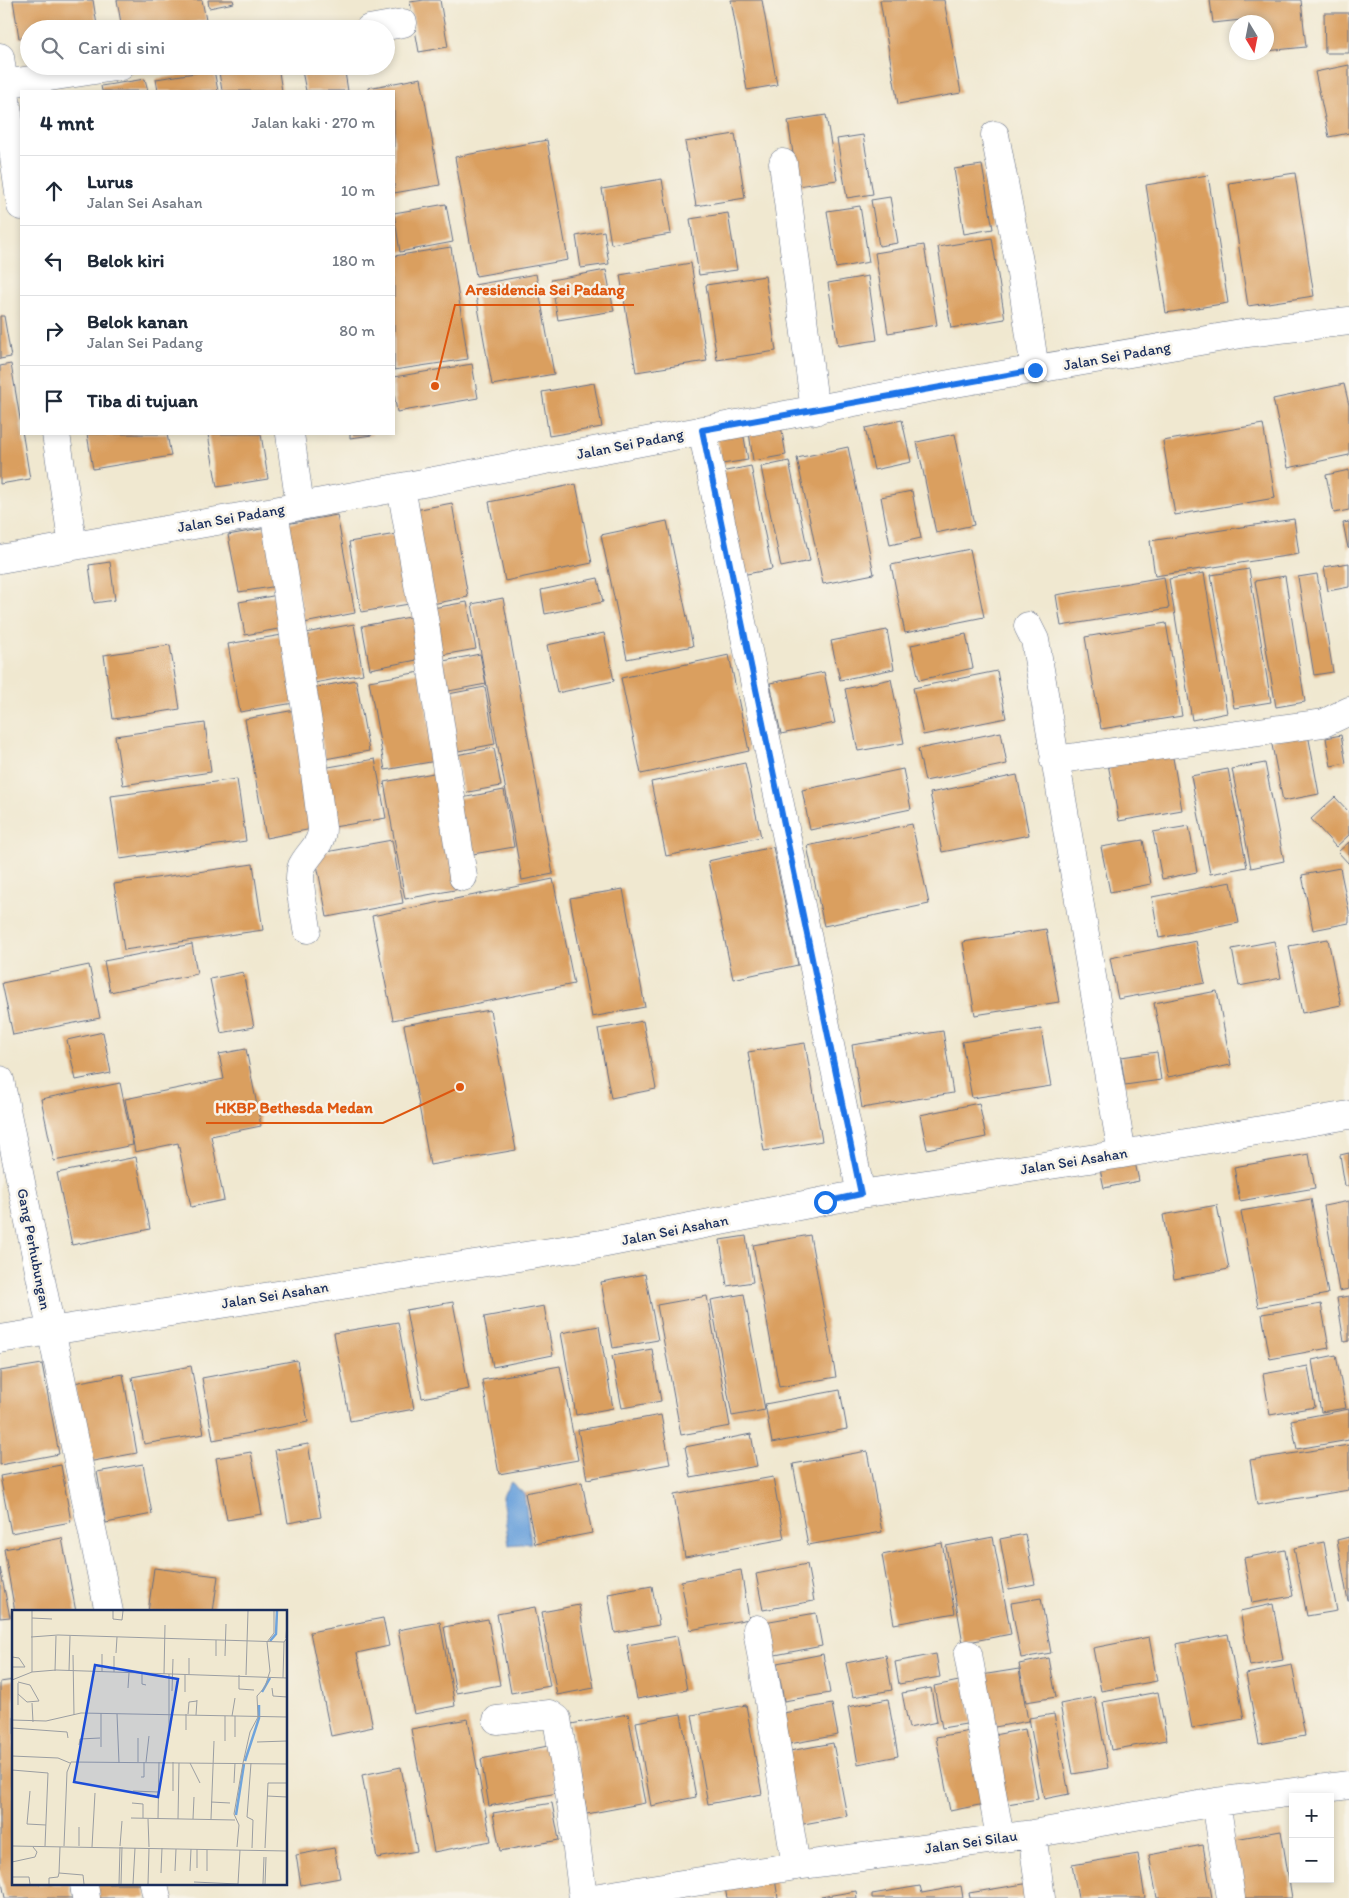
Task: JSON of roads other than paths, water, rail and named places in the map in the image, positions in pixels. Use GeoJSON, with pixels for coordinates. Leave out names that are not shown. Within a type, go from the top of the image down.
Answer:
{"type":"FeatureCollection","features":[{"type":"Feature","properties":{"kind":"street"},"geometry":{"type":"LineString","coordinates":[[395,25],[403,24]]}},
{"type":"Feature","properties":{"kind":"street"},"geometry":{"type":"LineString","coordinates":[[0,57],[20,199]]}},
{"type":"Feature","properties":{"kind":"street"},"geometry":{"type":"LineString","coordinates":[[4,84],[62,75]]}},
{"type":"Feature","properties":{"kind":"street"},"geometry":{"type":"LineString","coordinates":[[995,136],[1020,267],[1035,370]]}},
{"type":"Feature","properties":{"kind":"street"},"geometry":{"type":"LineString","coordinates":[[783,164],[814,411]]}},
{"type":"Feature","properties":{"kind":"street","name":"Jalan Sei Padang"},"geometry":{"type":"LineString","coordinates":[[0,559],[274,511],[702,430],[814,411],[954,383],[1247,333],[1349,320]]}},
{"type":"Feature","properties":{"kind":"street"},"geometry":{"type":"LineString","coordinates":[[702,430],[861,1194]]}},
{"type":"Feature","properties":{"kind":"street"},"geometry":{"type":"LineString","coordinates":[[56,435],[73,546]]}},
{"type":"Feature","properties":{"kind":"street"},"geometry":{"type":"LineString","coordinates":[[290,435],[300,506]]}},
{"type":"Feature","properties":{"kind":"street"},"geometry":{"type":"LineString","coordinates":[[401,487],[425,624],[463,877]]}},
{"type":"Feature","properties":{"kind":"street"},"geometry":{"type":"LineString","coordinates":[[274,511],[311,742],[322,828],[319,842],[305,861],[300,876],[307,929]]}},
{"type":"Feature","properties":{"kind":"street"},"geometry":{"type":"LineString","coordinates":[[1028,626],[1035,640],[1122,1154]]}},
{"type":"Feature","properties":{"kind":"street"},"geometry":{"type":"LineString","coordinates":[[1054,760],[1324,723],[1349,711]]}},
{"type":"Feature","properties":{"kind":"street","name":"Gang Perhubungan"},"geometry":{"type":"LineString","coordinates":[[0,1080],[109,1610]]}},
{"type":"Feature","properties":{"kind":"street","name":"Jalan Sei Asahan"},"geometry":{"type":"LineString","coordinates":[[0,1339],[601,1244],[861,1194],[1122,1154],[1349,1115]]}},
{"type":"Feature","properties":{"kind":"street"},"geometry":{"type":"LineString","coordinates":[[757,1629],[796,1866]]}},
{"type":"Feature","properties":{"kind":"street"},"geometry":{"type":"LineString","coordinates":[[968,1654],[1000,1838]]}},
{"type":"Feature","properties":{"kind":"street"},"geometry":{"type":"LineString","coordinates":[[497,1720],[550,1714],[557,1719],[572,1809],[583,1898]]}},
{"type":"Feature","properties":{"kind":"street","name":"Jalan Sei Silau"},"geometry":{"type":"LineString","coordinates":[[593,1898],[796,1866],[1032,1834],[1216,1802],[1349,1785]]}},
{"type":"Feature","properties":{"kind":"street"},"geometry":{"type":"LineString","coordinates":[[1216,1802],[1232,1898]]}},
{"type":"Feature","properties":{"kind":"street"},"geometry":{"type":"LineString","coordinates":[[1032,1834],[1041,1898]]}},
{"type":"Feature","properties":{"kind":"water"},"geometry":{"type":"Polygon","coordinates":[[[511,1482],[524,1494],[531,1543],[509,1545],[502,1497],[511,1482]]]}},
{"type":"Feature","properties":{"kind":"place","name":"Aresidencia Sei Padang"},"geometry":{"type":"Point","coordinates":[435,386]}},
{"type":"Feature","properties":{"kind":"place","name":"HKBP Bethesda Medan"},"geometry":{"type":"Point","coordinates":[460,1087]}}]}
